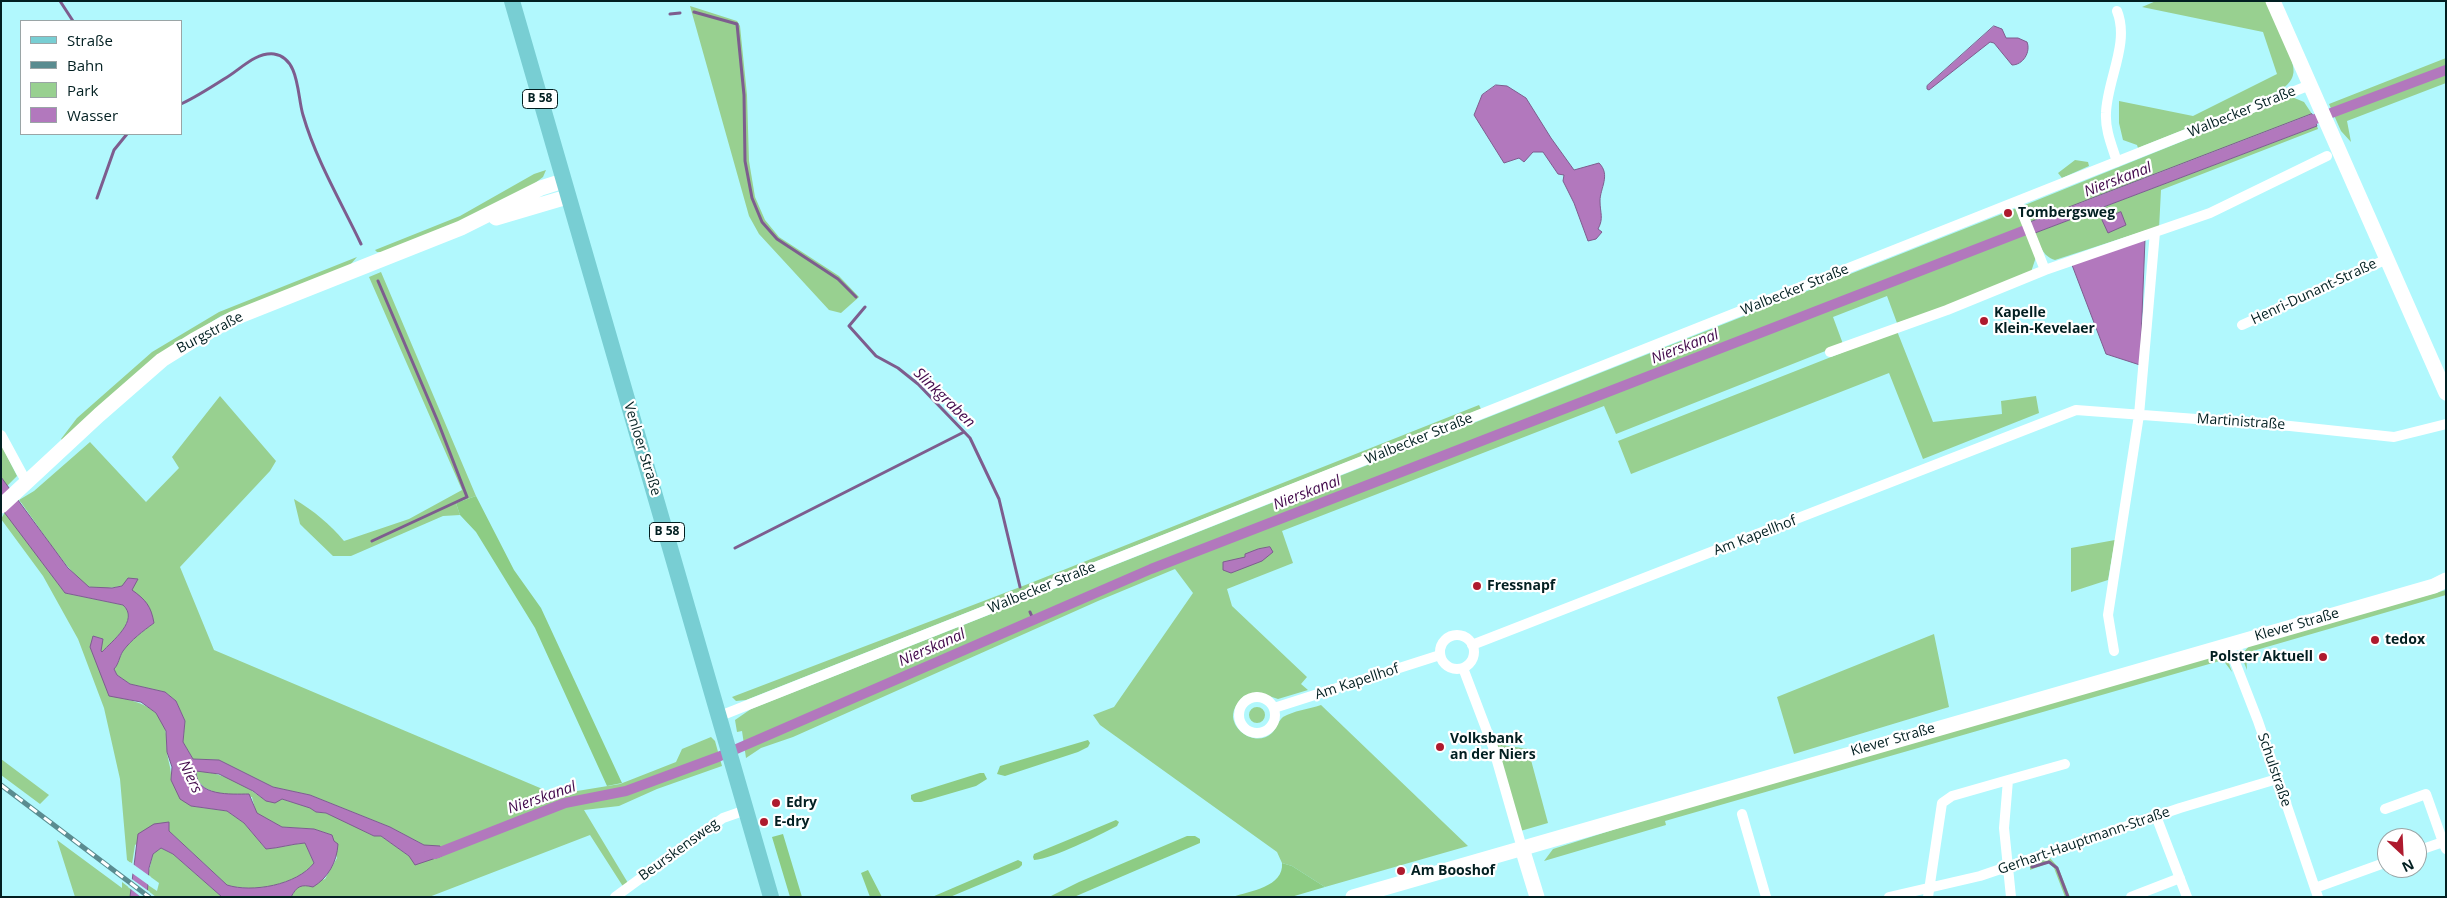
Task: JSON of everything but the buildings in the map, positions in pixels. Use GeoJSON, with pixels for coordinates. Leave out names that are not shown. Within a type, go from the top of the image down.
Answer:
{"type":"FeatureCollection","features":[{"type":"Feature","properties":{"kind":"main road","name":"Venloer Straße"},"geometry":{"type":"LineString","coordinates":[[512,1],[771,897]]}},
{"type":"Feature","properties":{"kind":"main road","name":"Walbecker Straße"},"geometry":{"type":"LineString","coordinates":[[2273,1],[2313,91]]}},
{"type":"Feature","properties":{"kind":"main road"},"geometry":{"type":"LineString","coordinates":[[2313,91],[2446,393]]}},
{"type":"Feature","properties":{"kind":"main road","name":"Burgstraße"},"geometry":{"type":"LineString","coordinates":[[1,506],[99,415],[162,360],[194,340],[232,319],[461,228],[541,188],[563,181]]}},
{"type":"Feature","properties":{"kind":"main road","name":"Burgstraße"},"geometry":{"type":"LineString","coordinates":[[461,228],[568,197]]}},
{"type":"Feature","properties":{"kind":"main road","name":"Klever Straße"},"geometry":{"type":"LineString","coordinates":[[1353,897],[2442,584]]}},
{"type":"Feature","properties":{"kind":"main road"},"geometry":{"type":"LineString","coordinates":[[1522,848],[1537,897]]}},
{"type":"Feature","properties":{"kind":"street"},"geometry":{"type":"LineString","coordinates":[[2117,11],[2122,31],[2105,116],[2110,141],[2118,162]]}},
{"type":"Feature","properties":{"kind":"street","name":"Walbecker Straße"},"geometry":{"type":"LineString","coordinates":[[720,716],[2118,162],[2313,91]]}},
{"type":"Feature","properties":{"kind":"street"},"geometry":{"type":"LineString","coordinates":[[1830,352],[1947,310],[2045,270],[2210,213],[2327,156]]}},
{"type":"Feature","properties":{"kind":"street"},"geometry":{"type":"LineString","coordinates":[[2018,202],[2045,270]]}},
{"type":"Feature","properties":{"kind":"street"},"geometry":{"type":"LineString","coordinates":[[2114,651],[2108,615],[2139,415],[2155,232]]}},
{"type":"Feature","properties":{"kind":"street","name":"Henri-Dunant-Straße"},"geometry":{"type":"LineString","coordinates":[[2242,325],[2387,259]]}},
{"type":"Feature","properties":{"kind":"street","name":"Martinistraße"},"geometry":{"type":"LineString","coordinates":[[2036,425],[2076,410],[2290,426],[2394,437],[2446,424]]}},
{"type":"Feature","properties":{"kind":"street","name":"Am Kapellhof"},"geometry":{"type":"LineString","coordinates":[[1472,645],[1682,565],[2036,425]]}},
{"type":"Feature","properties":{"kind":"street"},"geometry":{"type":"LineString","coordinates":[[1,435],[23,486]]}},
{"type":"Feature","properties":{"kind":"street"},"geometry":{"type":"LineString","coordinates":[[1452,636],[1463,637],[1472,645],[1472,658],[1463,668],[1451,668],[1442,660],[1440,655],[1442,643],[1452,636]]}},
{"type":"Feature","properties":{"kind":"street","name":"Schulstraße"},"geometry":{"type":"LineString","coordinates":[[2228,644],[2278,779],[2317,893]]}},
{"type":"Feature","properties":{"kind":"street","name":"Am Kapellhof"},"geometry":{"type":"LineString","coordinates":[[1274,708],[1440,655]]}},
{"type":"Feature","properties":{"kind":"street"},"geometry":{"type":"LineString","coordinates":[[1463,668],[1493,747],[1522,848]]}},
{"type":"Feature","properties":{"kind":"street"},"geometry":{"type":"LineString","coordinates":[[1928,892],[1942,803],[1952,796],[2065,764]]}},
{"type":"Feature","properties":{"kind":"street","name":"Gerhart-Hauptmann-Straße"},"geometry":{"type":"LineString","coordinates":[[1889,897],[1928,892],[2008,867],[2246,786],[2278,779]]}},
{"type":"Feature","properties":{"kind":"street"},"geometry":{"type":"LineString","coordinates":[[2008,780],[2004,828],[2012,897]]}},
{"type":"Feature","properties":{"kind":"street"},"geometry":{"type":"LineString","coordinates":[[2386,809],[2426,794],[2444,846],[2427,849]]}},
{"type":"Feature","properties":{"kind":"street","name":"Beurskensweg"},"geometry":{"type":"LineString","coordinates":[[615,897],[723,818],[746,810]]}},
{"type":"Feature","properties":{"kind":"street"},"geometry":{"type":"LineString","coordinates":[[1742,814],[1766,897]]}},
{"type":"Feature","properties":{"kind":"street"},"geometry":{"type":"LineString","coordinates":[[2156,816],[2187,897]]}},
{"type":"Feature","properties":{"kind":"street"},"geometry":{"type":"LineString","coordinates":[[2317,893],[2377,866]]}},
{"type":"Feature","properties":{"kind":"street"},"geometry":{"type":"LineString","coordinates":[[2131,897],[2180,878]]}},
{"type":"Feature","properties":{"kind":"green space"},"geometry":{"type":"Polygon","coordinates":[[[2156,1],[2266,1],[2292,60],[2294,69],[2289,83],[2266,97],[2138,148],[2137,145],[2123,140],[2119,123],[2119,101],[2193,116],[2277,74],[2263,32],[2142,7],[2156,1]]]}},
{"type":"Feature","properties":{"kind":"green space"},"geometry":{"type":"Polygon","coordinates":[[[690,6],[737,21],[740,26],[747,95],[749,161],[755,197],[765,220],[779,237],[839,276],[859,297],[841,313],[829,310],[759,234],[749,216],[690,6]]]}},
{"type":"Feature","properties":{"kind":"green space"},"geometry":{"type":"Polygon","coordinates":[[[2446,58],[2446,83],[2347,121],[2351,142],[2341,131],[2329,104],[2446,58]]]}},
{"type":"Feature","properties":{"kind":"green space"},"geometry":{"type":"Polygon","coordinates":[[[2292,97],[2304,102],[2312,114],[2031,222],[2025,205],[2292,97]]]}},
{"type":"Feature","properties":{"kind":"green space"},"geometry":{"type":"Polygon","coordinates":[[[2317,126],[2318,129],[2161,190],[2159,229],[2147,230],[2055,260],[2047,256],[2040,246],[2035,233],[2317,126]]]}},
{"type":"Feature","properties":{"kind":"green space"},"geometry":{"type":"Polygon","coordinates":[[[2075,160],[2088,162],[2089,166],[2062,178],[2058,173],[2075,160]]]}},
{"type":"Feature","properties":{"kind":"green space"},"geometry":{"type":"Polygon","coordinates":[[[546,170],[543,177],[534,184],[460,222],[384,252],[377,252],[375,250],[460,216],[534,174],[546,170]]]}},
{"type":"Feature","properties":{"kind":"green space"},"geometry":{"type":"Polygon","coordinates":[[[2017,208],[2036,257],[2031,272],[1946,307],[1897,323],[1887,296],[1833,317],[1843,344],[1616,434],[1604,406],[1282,531],[1293,563],[1227,589],[1232,606],[1307,677],[1301,684],[1308,690],[1278,699],[1257,692],[1244,696],[1236,705],[1233,714],[1238,729],[1254,738],[1266,737],[1272,733],[1283,717],[1321,705],[1468,846],[1325,887],[1292,866],[1282,863],[1277,852],[1100,725],[1093,715],[1114,707],[1193,593],[1175,569],[1098,601],[793,737],[761,748],[746,758],[742,731],[737,732],[735,720],[751,709],[2017,208]]]}},
{"type":"Feature","properties":{"kind":"green space"},"geometry":{"type":"Polygon","coordinates":[[[357,257],[350,265],[221,316],[158,355],[61,439],[77,418],[152,352],[219,312],[357,257]]]}},
{"type":"Feature","properties":{"kind":"green space"},"geometry":{"type":"Polygon","coordinates":[[[381,272],[476,496],[456,503],[460,515],[443,516],[351,556],[333,556],[300,524],[294,499],[321,518],[344,541],[409,519],[462,490],[369,277],[381,272]]]}},
{"type":"Feature","properties":{"kind":"green space"},"geometry":{"type":"Polygon","coordinates":[[[1897,331],[1933,422],[2002,414],[2001,401],[2036,396],[2039,413],[1923,459],[1889,373],[1631,474],[1618,441],[1897,331]]]}},
{"type":"Feature","properties":{"kind":"green space"},"geometry":{"type":"Polygon","coordinates":[[[220,396],[276,461],[270,471],[180,567],[214,650],[559,796],[571,792],[620,784],[676,762],[682,749],[711,737],[715,741],[722,766],[657,789],[619,806],[584,810],[628,883],[624,888],[590,835],[429,897],[291,897],[297,887],[325,879],[337,858],[332,835],[314,829],[282,827],[256,813],[252,797],[217,793],[202,786],[196,771],[215,774],[233,780],[266,801],[282,799],[311,808],[316,812],[326,813],[374,836],[381,836],[409,856],[424,845],[390,827],[310,795],[273,787],[219,760],[193,759],[183,742],[185,721],[176,701],[165,692],[130,684],[117,675],[114,669],[126,647],[154,623],[122,586],[110,588],[91,587],[74,574],[19,500],[34,491],[90,442],[146,502],[179,468],[172,457],[220,396]]]}},
{"type":"Feature","properties":{"kind":"green space"},"geometry":{"type":"Polygon","coordinates":[[[1479,405],[1481,409],[746,700],[736,701],[732,697],[1028,584],[1479,405]]]}},
{"type":"Feature","properties":{"kind":"green space"},"geometry":{"type":"Polygon","coordinates":[[[1,444],[17,476],[7,486],[1,477],[1,444]]]}},
{"type":"Feature","properties":{"kind":"green space"},"geometry":{"type":"Polygon","coordinates":[[[476,496],[514,570],[541,608],[622,783],[607,786],[535,628],[476,532],[460,515],[456,503],[476,496]]]}},
{"type":"Feature","properties":{"kind":"green space"},"geometry":{"type":"Polygon","coordinates":[[[5,512],[65,593],[123,605],[127,611],[128,617],[123,630],[102,652],[100,651],[103,639],[93,636],[109,695],[136,702],[159,716],[164,724],[166,734],[171,780],[191,806],[227,811],[244,823],[266,849],[305,843],[314,863],[306,871],[286,882],[274,885],[249,888],[227,885],[169,831],[169,822],[135,845],[132,864],[127,860],[120,779],[104,708],[78,639],[43,576],[1,519],[5,512]]]}},
{"type":"Feature","properties":{"kind":"green space"},"geometry":{"type":"Polygon","coordinates":[[[2115,540],[2108,580],[2071,592],[2071,548],[2115,540]]]}},
{"type":"Feature","properties":{"kind":"green space"},"geometry":{"type":"Polygon","coordinates":[[[2446,590],[2446,595],[2246,653],[2247,670],[2241,655],[2250,645],[2446,590]]]}},
{"type":"Feature","properties":{"kind":"green space"},"geometry":{"type":"Polygon","coordinates":[[[1934,634],[1949,707],[1794,754],[1777,697],[1934,634]]]}},
{"type":"Feature","properties":{"kind":"green space"},"geometry":{"type":"Polygon","coordinates":[[[2208,656],[2227,658],[2232,672],[2223,660],[1665,821],[1666,825],[1544,861],[1553,849],[1663,814],[2208,656]]]}},
{"type":"Feature","properties":{"kind":"green space"},"geometry":{"type":"Polygon","coordinates":[[[1257,707],[1265,715],[1257,723],[1249,715],[1257,707]]]}},
{"type":"Feature","properties":{"kind":"green space"},"geometry":{"type":"Polygon","coordinates":[[[1489,737],[1502,745],[1528,749],[1548,823],[1517,832],[1489,737]]]}},
{"type":"Feature","properties":{"kind":"green space"},"geometry":{"type":"Polygon","coordinates":[[[1088,740],[1090,743],[1088,747],[1078,752],[1005,776],[997,774],[1000,766],[1088,740]]]}},
{"type":"Feature","properties":{"kind":"green space"},"geometry":{"type":"Polygon","coordinates":[[[1,759],[49,795],[40,804],[1,775],[1,759]]]}},
{"type":"Feature","properties":{"kind":"green space"},"geometry":{"type":"Polygon","coordinates":[[[984,773],[987,779],[976,786],[921,802],[914,802],[911,799],[911,795],[916,793],[984,773]]]}},
{"type":"Feature","properties":{"kind":"green space"},"geometry":{"type":"Polygon","coordinates":[[[1116,820],[1119,822],[1117,826],[1099,835],[1064,851],[1034,860],[1034,854],[1116,820]]]}},
{"type":"Feature","properties":{"kind":"green space"},"geometry":{"type":"Polygon","coordinates":[[[783,834],[802,897],[790,897],[772,837],[783,834]]]}},
{"type":"Feature","properties":{"kind":"green space"},"geometry":{"type":"Polygon","coordinates":[[[1187,836],[1195,836],[1200,839],[1200,843],[1074,897],[1049,897],[1079,882],[1187,836]]]}},
{"type":"Feature","properties":{"kind":"green space"},"geometry":{"type":"Polygon","coordinates":[[[57,840],[122,888],[122,882],[131,889],[130,897],[75,897],[57,840]]]}},
{"type":"Feature","properties":{"kind":"green space"},"geometry":{"type":"Polygon","coordinates":[[[161,848],[173,854],[222,897],[156,897],[147,890],[148,885],[157,891],[159,883],[148,875],[153,854],[161,848]]]}},
{"type":"Feature","properties":{"kind":"green space"},"geometry":{"type":"Polygon","coordinates":[[[2050,858],[2058,867],[2070,897],[2065,897],[2054,868],[2049,863],[2030,870],[2030,865],[2050,858]]]}},
{"type":"Feature","properties":{"kind":"green space"},"geometry":{"type":"Polygon","coordinates":[[[1018,860],[1022,862],[1019,868],[950,897],[932,897],[1018,860]]]}},
{"type":"Feature","properties":{"kind":"green space"},"geometry":{"type":"Polygon","coordinates":[[[1282,863],[1292,866],[1325,887],[1291,897],[1232,897],[1272,883],[1278,878],[1282,863]]]}},
{"type":"Feature","properties":{"kind":"green space"},"geometry":{"type":"Polygon","coordinates":[[[868,870],[882,897],[870,897],[861,873],[868,870]]]}},
{"type":"Feature","properties":{"kind":"water"},"geometry":{"type":"Polygon","coordinates":[[[1994,26],[2002,29],[2006,38],[2018,38],[2027,42],[2027,54],[2020,63],[2012,65],[1994,43],[1990,42],[1929,90],[1927,89],[1927,86],[1994,26]]]}},
{"type":"Feature","properties":{"kind":"water"},"geometry":{"type":"Polygon","coordinates":[[[1496,85],[1507,86],[1526,98],[1574,170],[1599,163],[1605,177],[1600,196],[1601,218],[1598,229],[1602,232],[1596,239],[1588,241],[1574,203],[1563,181],[1564,175],[1558,174],[1543,152],[1533,152],[1524,162],[1519,158],[1504,163],[1474,115],[1482,95],[1496,85]]]}},
{"type":"Feature","properties":{"kind":"water"},"geometry":{"type":"Polygon","coordinates":[[[2312,114],[2317,126],[2035,233],[2031,222],[2312,114]]]}},
{"type":"Feature","properties":{"kind":"water"},"geometry":{"type":"Polygon","coordinates":[[[2121,212],[2126,225],[2108,233],[2102,220],[2121,212]]]}},
{"type":"Feature","properties":{"kind":"water"},"geometry":{"type":"Polygon","coordinates":[[[2145,239],[2140,365],[2106,354],[2072,265],[2145,239]]]}},
{"type":"Feature","properties":{"kind":"water","name":"Niers"},"geometry":{"type":"Polygon","coordinates":[[[1,477],[68,568],[89,587],[112,588],[122,586],[128,578],[138,579],[132,590],[147,604],[154,623],[126,647],[114,669],[117,675],[130,684],[165,692],[176,701],[185,721],[183,742],[193,759],[219,760],[273,787],[310,795],[390,827],[424,845],[440,846],[442,856],[415,865],[409,856],[381,836],[374,836],[326,813],[316,812],[310,808],[282,799],[275,803],[266,801],[253,791],[219,774],[196,771],[202,786],[208,790],[224,794],[249,794],[257,813],[282,827],[314,829],[332,835],[334,841],[338,844],[336,857],[331,869],[313,887],[300,887],[295,890],[291,897],[222,897],[173,854],[161,848],[153,854],[149,868],[147,897],[130,897],[138,834],[154,824],[169,822],[169,831],[227,885],[249,888],[286,882],[306,871],[314,863],[305,843],[266,849],[244,823],[227,811],[191,806],[180,799],[171,780],[172,767],[167,752],[166,731],[156,713],[141,702],[109,696],[90,647],[93,636],[103,639],[102,652],[123,630],[128,617],[127,611],[123,605],[65,593],[1,508],[1,477]]]}},
{"type":"Feature","properties":{"kind":"water"},"geometry":{"type":"Polygon","coordinates":[[[1270,547],[1273,552],[1262,561],[1231,573],[1223,570],[1223,562],[1245,557],[1245,554],[1270,547]]]}},
{"type":"Feature","properties":{"kind":"pier"},"geometry":{"type":"Polygon","coordinates":[[[130,862],[151,877],[150,886],[129,871],[130,862]]]}},
{"type":"Feature","properties":{"kind":"pier"},"geometry":{"type":"Polygon","coordinates":[[[129,877],[150,892],[149,897],[141,897],[128,887],[129,877]]]}},
{"type":"Feature","properties":{"kind":"waterway"},"geometry":{"type":"LineString","coordinates":[[60,1],[72,20]]}},
{"type":"Feature","properties":{"kind":"waterway"},"geometry":{"type":"LineString","coordinates":[[694,12],[737,24],[744,95],[745,161],[752,198],[762,222],[777,239],[838,279],[856,297]]}},
{"type":"Feature","properties":{"kind":"waterway"},"geometry":{"type":"LineString","coordinates":[[670,14],[680,13]]}},
{"type":"Feature","properties":{"kind":"waterway"},"geometry":{"type":"LineString","coordinates":[[182,103],[260,56],[274,54],[282,57],[293,70],[308,132],[329,181],[361,244]]}},
{"type":"Feature","properties":{"kind":"waterway","name":"Nierskanal"},"geometry":{"type":"LineString","coordinates":[[2302,124],[2446,70]]}},
{"type":"Feature","properties":{"kind":"waterway"},"geometry":{"type":"LineString","coordinates":[[97,198],[114,150],[126,135]]}},
{"type":"Feature","properties":{"kind":"waterway","name":"Nierskanal"},"geometry":{"type":"LineString","coordinates":[[429,851],[435,854],[565,803],[626,791],[718,757],[1151,569],[2036,226]]}},
{"type":"Feature","properties":{"kind":"waterway"},"geometry":{"type":"LineString","coordinates":[[372,541],[467,497],[438,422],[378,281]]}},
{"type":"Feature","properties":{"kind":"waterway","name":"Slinkgraben"},"geometry":{"type":"LineString","coordinates":[[865,307],[849,326],[876,356],[898,368],[918,384],[970,438],[999,499],[1020,587]]}},
{"type":"Feature","properties":{"kind":"waterway"},"geometry":{"type":"LineString","coordinates":[[735,548],[964,432]]}},
{"type":"Feature","properties":{"kind":"waterway"},"geometry":{"type":"LineString","coordinates":[[1030,612],[1033,619]]}},
{"type":"Feature","properties":{"kind":"waterway"},"geometry":{"type":"LineString","coordinates":[[2032,867],[2049,862],[2057,868],[2068,897]]}},
{"type":"Feature","properties":{"kind":"railway"},"geometry":{"type":"LineString","coordinates":[[1,785],[149,897]]}},
{"type":"Feature","properties":{"kind":"place","name":"Tombergsweg"},"geometry":{"type":"Point","coordinates":[2008,213]}},
{"type":"Feature","properties":{"kind":"place","name":"Kapelle Klein-Kevelaer"},"geometry":{"type":"Point","coordinates":[1984,321]}},
{"type":"Feature","properties":{"kind":"place","name":"Fressnapf"},"geometry":{"type":"Point","coordinates":[1477,586]}},
{"type":"Feature","properties":{"kind":"place","name":"tedox"},"geometry":{"type":"Point","coordinates":[2375,640]}},
{"type":"Feature","properties":{"kind":"place","name":"Polster Aktuell"},"geometry":{"type":"Point","coordinates":[2323,657]}},
{"type":"Feature","properties":{"kind":"place","name":"Volksbank an der Niers"},"geometry":{"type":"Point","coordinates":[1440,747]}},
{"type":"Feature","properties":{"kind":"place","name":"Edry"},"geometry":{"type":"Point","coordinates":[776,803]}},
{"type":"Feature","properties":{"kind":"place","name":"E-dry"},"geometry":{"type":"Point","coordinates":[764,822]}},
{"type":"Feature","properties":{"kind":"place","name":"Am Booshof"},"geometry":{"type":"Point","coordinates":[1401,871]}}]}
